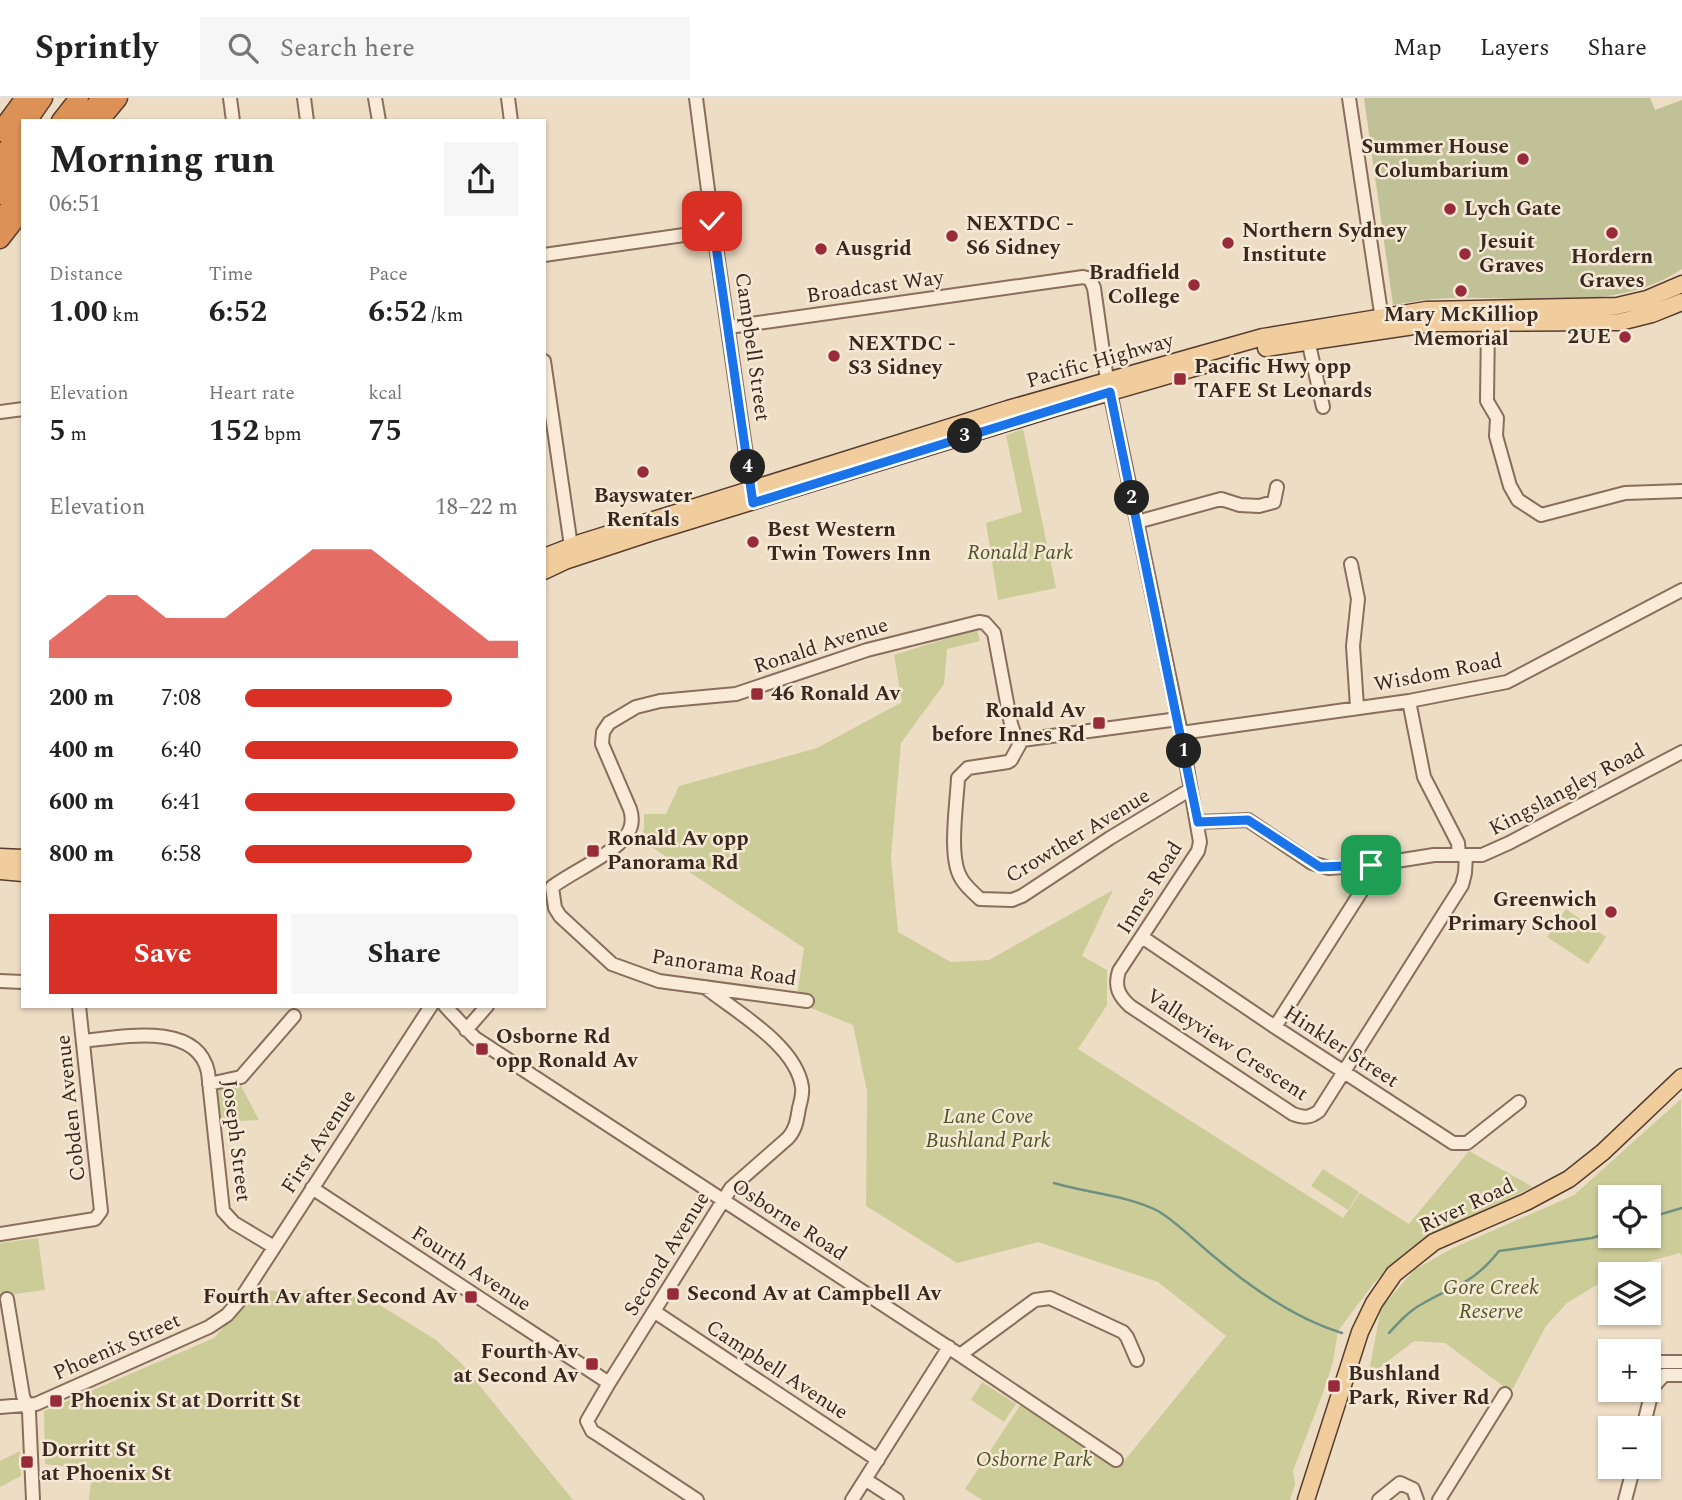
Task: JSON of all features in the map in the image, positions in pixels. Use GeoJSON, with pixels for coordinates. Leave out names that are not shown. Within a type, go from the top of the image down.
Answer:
{"type":"FeatureCollection","features":[{"type":"Feature","properties":{"kind":"highway"},"geometry":{"type":"LineString","coordinates":[[0,130],[24,117],[43,98]]}},
{"type":"Feature","properties":{"kind":"highway"},"geometry":{"type":"LineString","coordinates":[[50,119],[66,98]]}},
{"type":"Feature","properties":{"kind":"highway"},"geometry":{"type":"LineString","coordinates":[[63,119],[79,98]]}},
{"type":"Feature","properties":{"kind":"highway"},"geometry":{"type":"LineString","coordinates":[[84,119],[102,98]]}},
{"type":"Feature","properties":{"kind":"highway"},"geometry":{"type":"LineString","coordinates":[[101,119],[118,98]]}},
{"type":"Feature","properties":{"kind":"highway"},"geometry":{"type":"LineString","coordinates":[[0,152],[21,121]]}},
{"type":"Feature","properties":{"kind":"highway"},"geometry":{"type":"LineString","coordinates":[[0,159],[21,122]]}},
{"type":"Feature","properties":{"kind":"highway"},"geometry":{"type":"LineString","coordinates":[[0,179],[21,153]]}},
{"type":"Feature","properties":{"kind":"highway"},"geometry":{"type":"LineString","coordinates":[[0,195],[21,170]]}},
{"type":"Feature","properties":{"kind":"highway"},"geometry":{"type":"LineString","coordinates":[[0,214],[21,191]]}},
{"type":"Feature","properties":{"kind":"highway"},"geometry":{"type":"LineString","coordinates":[[0,220],[21,192]]}},
{"type":"Feature","properties":{"kind":"highway"},"geometry":{"type":"LineString","coordinates":[[0,239],[21,212]]}},
{"type":"Feature","properties":{"kind":"main road","name":"Pacific Highway"},"geometry":{"type":"LineString","coordinates":[[1108,386],[1435,310],[1617,306],[1647,299],[1682,284]]}},
{"type":"Feature","properties":{"kind":"main road","name":"Pacific Highway"},"geometry":{"type":"LineString","coordinates":[[546,556],[570,546],[752,496],[1263,337],[1383,323],[1620,322],[1652,314],[1682,302]]}},
{"type":"Feature","properties":{"kind":"main road","name":"Pacific Highway"},"geometry":{"type":"LineString","coordinates":[[546,570],[752,496]]}},
{"type":"Feature","properties":{"kind":"main road"},"geometry":{"type":"LineString","coordinates":[[0,857],[21,858]]}},
{"type":"Feature","properties":{"kind":"main road"},"geometry":{"type":"LineString","coordinates":[[0,872],[21,873]]}},
{"type":"Feature","properties":{"kind":"main road","name":"River Road"},"geometry":{"type":"LineString","coordinates":[[1306,1500],[1360,1332],[1374,1303],[1394,1274],[1434,1242],[1527,1202],[1569,1179],[1603,1152],[1682,1077]]}},
{"type":"Feature","properties":{"kind":"street"},"geometry":{"type":"LineString","coordinates":[[230,98],[233,119]]}},
{"type":"Feature","properties":{"kind":"street"},"geometry":{"type":"LineString","coordinates":[[303,98],[307,119]]}},
{"type":"Feature","properties":{"kind":"street"},"geometry":{"type":"LineString","coordinates":[[375,98],[379,119]]}},
{"type":"Feature","properties":{"kind":"street"},"geometry":{"type":"LineString","coordinates":[[508,98],[511,119]]}},
{"type":"Feature","properties":{"kind":"street","name":"Campbell Street"},"geometry":{"type":"LineString","coordinates":[[696,98],[711,231],[729,327],[752,496]]}},
{"type":"Feature","properties":{"kind":"street"},"geometry":{"type":"LineString","coordinates":[[1349,98],[1383,323]]}},
{"type":"Feature","properties":{"kind":"street"},"geometry":{"type":"LineString","coordinates":[[546,255],[711,231]]}},
{"type":"Feature","properties":{"kind":"street","name":"Broadcast Way"},"geometry":{"type":"LineString","coordinates":[[729,327],[1083,277],[1090,279],[1094,288],[1108,386]]}},
{"type":"Feature","properties":{"kind":"street"},"geometry":{"type":"LineString","coordinates":[[1488,322],[1487,401],[1497,418],[1496,436],[1510,486],[1518,500],[1541,515],[1625,493],[1682,491]]}},
{"type":"Feature","properties":{"kind":"street"},"geometry":{"type":"LineString","coordinates":[[1308,340],[1323,407]]}},
{"type":"Feature","properties":{"kind":"street"},"geometry":{"type":"LineString","coordinates":[[546,375],[570,546]]}},
{"type":"Feature","properties":{"kind":"street","name":"Innes Road"},"geometry":{"type":"LineString","coordinates":[[1108,386],[1181,733],[1200,842],[1198,851],[1119,971],[1117,988]]}},
{"type":"Feature","properties":{"kind":"street"},"geometry":{"type":"LineString","coordinates":[[0,412],[21,410]]}},
{"type":"Feature","properties":{"kind":"street"},"geometry":{"type":"LineString","coordinates":[[1137,522],[1222,499],[1240,505],[1259,506],[1274,502],[1278,495],[1277,487]]}},
{"type":"Feature","properties":{"kind":"street"},"geometry":{"type":"LineString","coordinates":[[1351,564],[1357,599],[1353,646],[1357,707]]}},
{"type":"Feature","properties":{"kind":"street","name":"Wisdom Road"},"geometry":{"type":"LineString","coordinates":[[1181,733],[1409,701],[1507,682],[1682,590]]}},
{"type":"Feature","properties":{"kind":"street","name":"Ronald Avenue"},"geometry":{"type":"LineString","coordinates":[[548,886],[615,846],[630,829],[630,809],[602,744],[603,732],[610,723],[636,706],[660,701],[736,694],[867,650],[979,622],[985,623],[994,633],[1011,724],[1014,733],[1022,740]]}},
{"type":"Feature","properties":{"kind":"street"},"geometry":{"type":"LineString","coordinates":[[1345,1072],[1462,885],[1465,873],[1463,855],[1424,777],[1409,701]]}},
{"type":"Feature","properties":{"kind":"street"},"geometry":{"type":"LineString","coordinates":[[1022,740],[1178,719]]}},
{"type":"Feature","properties":{"kind":"street","name":"Crowther Avenue"},"geometry":{"type":"LineString","coordinates":[[1022,740],[1011,760],[968,768],[958,778],[955,846],[958,871],[980,899],[1012,900],[1022,896],[1191,789]]}},
{"type":"Feature","properties":{"kind":"street","name":"Kingslangley Road"},"geometry":{"type":"LineString","coordinates":[[1198,822],[1248,820],[1320,867],[1371,865],[1433,855],[1482,855],[1682,751]]}},
{"type":"Feature","properties":{"kind":"street"},"geometry":{"type":"LineString","coordinates":[[1275,1027],[1366,884],[1371,865]]}},
{"type":"Feature","properties":{"kind":"street","name":"Panorama Road"},"geometry":{"type":"LineString","coordinates":[[548,886],[560,916],[612,964],[659,981],[807,1001]]}},
{"type":"Feature","properties":{"kind":"street","name":"Hinkler Street"},"geometry":{"type":"LineString","coordinates":[[1142,937],[1275,1027],[1457,1144],[1472,1140],[1519,1102]]}},
{"type":"Feature","properties":{"kind":"street"},"geometry":{"type":"LineString","coordinates":[[0,981],[21,982]]}},
{"type":"Feature","properties":{"kind":"street","name":"Second Avenue"},"geometry":{"type":"LineString","coordinates":[[697,1500],[592,1431],[587,1421],[723,1199],[745,1174],[794,1131],[803,1091],[786,1052],[705,988]]}},
{"type":"Feature","properties":{"kind":"street","name":"Valleyview Crescent"},"geometry":{"type":"LineString","coordinates":[[1117,988],[1130,1006],[1301,1117],[1308,1117],[1319,1111],[1345,1072]]}},
{"type":"Feature","properties":{"kind":"street","name":"Cobden Avenue"},"geometry":{"type":"LineString","coordinates":[[0,1234],[94,1219],[98,1216],[101,1206],[79,1008]]}},
{"type":"Feature","properties":{"kind":"street","name":"First Avenue"},"geometry":{"type":"LineString","coordinates":[[240,1300],[429,1008]]}},
{"type":"Feature","properties":{"kind":"street","name":"Osborne Road"},"geometry":{"type":"LineString","coordinates":[[447,1008],[466,1030],[955,1351],[1116,1461]]}},
{"type":"Feature","properties":{"kind":"street"},"geometry":{"type":"LineString","coordinates":[[466,1030],[485,1008]]}},
{"type":"Feature","properties":{"kind":"street"},"geometry":{"type":"LineString","coordinates":[[209,1084],[241,1077],[294,1016]]}},
{"type":"Feature","properties":{"kind":"street","name":"Joseph Street"},"geometry":{"type":"LineString","coordinates":[[83,1041],[156,1035],[184,1044],[202,1055],[209,1084],[223,1211],[234,1223],[274,1247]]}},
{"type":"Feature","properties":{"kind":"street","name":"Fourth Avenue"},"geometry":{"type":"LineString","coordinates":[[312,1188],[609,1383]]}},
{"type":"Feature","properties":{"kind":"street"},"geometry":{"type":"LineString","coordinates":[[852,1500],[955,1351],[1035,1300],[1050,1298],[1123,1332],[1137,1360]]}},
{"type":"Feature","properties":{"kind":"street"},"geometry":{"type":"LineString","coordinates":[[7,1299],[23,1396],[29,1416],[33,1500]]}},
{"type":"Feature","properties":{"kind":"street","name":"Phoenix Street"},"geometry":{"type":"LineString","coordinates":[[0,1407],[36,1404],[58,1395],[209,1327],[227,1315],[240,1300]]}},
{"type":"Feature","properties":{"kind":"street","name":"Campbell Avenue"},"geometry":{"type":"LineString","coordinates":[[655,1312],[878,1460]]}},
{"type":"Feature","properties":{"kind":"street"},"geometry":{"type":"LineString","coordinates":[[1661,1362],[1682,1362]]}},
{"type":"Feature","properties":{"kind":"street"},"geometry":{"type":"LineString","coordinates":[[1646,1416],[1653,1387],[1664,1375],[1682,1375]]}},
{"type":"Feature","properties":{"kind":"street"},"geometry":{"type":"LineString","coordinates":[[1438,1500],[1504,1394]]}},
{"type":"Feature","properties":{"kind":"street"},"geometry":{"type":"LineString","coordinates":[[1625,1500],[1630,1479]]}},
{"type":"Feature","properties":{"kind":"street"},"geometry":{"type":"LineString","coordinates":[[866,1480],[897,1500]]}},
{"type":"Feature","properties":{"kind":"street"},"geometry":{"type":"LineString","coordinates":[[1379,1500],[1400,1483],[1413,1489],[1417,1500]]}},
{"type":"Feature","properties":{"kind":"green space"},"geometry":{"type":"Polygon","coordinates":[[[1364,98],[1650,98],[1655,110],[1682,100],[1682,269],[1654,284],[1594,298],[1430,299],[1393,305],[1364,98]]]}},
{"type":"Feature","properties":{"kind":"green space","name":"Ronald Park"},"geometry":{"type":"Polygon","coordinates":[[[1023,429],[1056,588],[998,600],[986,523],[1022,512],[1006,435],[1023,429]]]}},
{"type":"Feature","properties":{"kind":"green space","name":"Lane Cove Bushland Park"},"geometry":{"type":"Polygon","coordinates":[[[977,630],[980,641],[947,649],[944,684],[901,743],[891,857],[898,932],[951,962],[989,960],[1113,890],[1082,956],[1107,970],[1107,1005],[1078,1049],[1343,1218],[1360,1193],[1409,1224],[1469,1151],[1533,1187],[1445,1229],[1405,1253],[1374,1283],[1338,1331],[1333,1362],[1324,1390],[1293,1471],[1295,1484],[1290,1500],[982,1500],[965,1489],[1021,1404],[1120,1466],[1226,1336],[1158,1282],[1038,1242],[957,1263],[866,1206],[867,1091],[853,1025],[796,1002],[804,948],[641,840],[644,814],[666,814],[679,786],[817,748],[902,702],[894,655],[977,630]]]}},
{"type":"Feature","properties":{"kind":"green space"},"geometry":{"type":"Polygon","coordinates":[[[1566,909],[1606,937],[1588,964],[1547,937],[1566,909]]]}},
{"type":"Feature","properties":{"kind":"green space"},"geometry":{"type":"Polygon","coordinates":[[[239,1082],[259,1120],[217,1122],[214,1092],[219,1087],[239,1082]]]}},
{"type":"Feature","properties":{"kind":"green space","name":"Gore Creek Reserve"},"geometry":{"type":"Polygon","coordinates":[[[1681,1099],[1682,1256],[1680,1253],[1646,1262],[1598,1262],[1598,1284],[1567,1303],[1546,1326],[1511,1392],[1445,1343],[1414,1341],[1378,1369],[1369,1372],[1381,1308],[1414,1270],[1453,1248],[1574,1195],[1681,1099]]]}},
{"type":"Feature","properties":{"kind":"green space"},"geometry":{"type":"Polygon","coordinates":[[[1323,1169],[1359,1192],[1348,1210],[1311,1186],[1323,1169]]]}},
{"type":"Feature","properties":{"kind":"green space"},"geometry":{"type":"Polygon","coordinates":[[[38,1238],[45,1290],[0,1296],[0,1243],[38,1238]]]}},
{"type":"Feature","properties":{"kind":"green space"},"geometry":{"type":"Polygon","coordinates":[[[329,1290],[375,1302],[436,1340],[461,1363],[573,1500],[89,1500],[92,1470],[45,1464],[44,1411],[214,1338],[256,1291],[329,1290]]]}},
{"type":"Feature","properties":{"kind":"green space"},"geometry":{"type":"Polygon","coordinates":[[[982,1382],[1016,1404],[1004,1422],[971,1400],[982,1382]]]}},
{"type":"Feature","properties":{"kind":"green space"},"geometry":{"type":"Polygon","coordinates":[[[20,1451],[21,1476],[0,1487],[0,1461],[20,1451]]]}},
{"type":"Feature","properties":{"kind":"waterway"},"geometry":{"type":"LineString","coordinates":[[1054,1183],[1133,1201],[1158,1211],[1260,1292],[1308,1320],[1342,1333]]}},
{"type":"Feature","properties":{"kind":"waterway"},"geometry":{"type":"LineString","coordinates":[[1661,1214],[1682,1208]]}},
{"type":"Feature","properties":{"kind":"waterway"},"geometry":{"type":"LineString","coordinates":[[1389,1333],[1417,1307],[1472,1277],[1499,1251],[1598,1236]]}},
{"type":"Feature","properties":{"kind":"place","name":"Summer House Columbarium"},"geometry":{"type":"Point","coordinates":[1523,159]}},
{"type":"Feature","properties":{"kind":"place","name":"Lych Gate"},"geometry":{"type":"Point","coordinates":[1450,209]}},
{"type":"Feature","properties":{"kind":"place","name":"Hordern Graves"},"geometry":{"type":"Point","coordinates":[1612,233]}},
{"type":"Feature","properties":{"kind":"place","name":"NEXTDC - S6 Sidney"},"geometry":{"type":"Point","coordinates":[952,236]}},
{"type":"Feature","properties":{"kind":"place","name":"Northern Sydney Institute"},"geometry":{"type":"Point","coordinates":[1228,243]}},
{"type":"Feature","properties":{"kind":"place","name":"Ausgrid"},"geometry":{"type":"Point","coordinates":[821,249]}},
{"type":"Feature","properties":{"kind":"place","name":"Jesuit Graves"},"geometry":{"type":"Point","coordinates":[1465,254]}},
{"type":"Feature","properties":{"kind":"place","name":"Bradfield College"},"geometry":{"type":"Point","coordinates":[1194,285]}},
{"type":"Feature","properties":{"kind":"place","name":"Mary McKilliop Memorial"},"geometry":{"type":"Point","coordinates":[1461,291]}},
{"type":"Feature","properties":{"kind":"place","name":"2UE"},"geometry":{"type":"Point","coordinates":[1625,337]}},
{"type":"Feature","properties":{"kind":"place","name":"NEXTDC - S3 Sidney"},"geometry":{"type":"Point","coordinates":[834,356]}},
{"type":"Feature","properties":{"kind":"place","name":"Pacific Hwy opp TAFE St Leonards"},"geometry":{"type":"Point","coordinates":[1180,379]}},
{"type":"Feature","properties":{"kind":"place","name":"Bayswater Rentals"},"geometry":{"type":"Point","coordinates":[643,472]}},
{"type":"Feature","properties":{"kind":"place","name":"Best Western Twin Towers Inn"},"geometry":{"type":"Point","coordinates":[753,542]}},
{"type":"Feature","properties":{"kind":"place","name":"46 Ronald Av"},"geometry":{"type":"Point","coordinates":[757,694]}},
{"type":"Feature","properties":{"kind":"place","name":"Ronald Av before Innes Rd"},"geometry":{"type":"Point","coordinates":[1099,723]}},
{"type":"Feature","properties":{"kind":"place","name":"Ronald Av opp Panorama Rd"},"geometry":{"type":"Point","coordinates":[593,851]}},
{"type":"Feature","properties":{"kind":"place","name":"Greenwich Primary School"},"geometry":{"type":"Point","coordinates":[1611,912]}},
{"type":"Feature","properties":{"kind":"place","name":"Osborne Rd opp Ronald Av"},"geometry":{"type":"Point","coordinates":[482,1049]}},
{"type":"Feature","properties":{"kind":"place","name":"Second Av at Campbell Av"},"geometry":{"type":"Point","coordinates":[673,1294]}},
{"type":"Feature","properties":{"kind":"place","name":"Fourth Av after Second Av"},"geometry":{"type":"Point","coordinates":[471,1297]}},
{"type":"Feature","properties":{"kind":"place","name":"Fourth Av at Second Av"},"geometry":{"type":"Point","coordinates":[592,1364]}},
{"type":"Feature","properties":{"kind":"place","name":"Bushland Park, River Rd"},"geometry":{"type":"Point","coordinates":[1334,1386]}},
{"type":"Feature","properties":{"kind":"place","name":"Phoenix St at Dorritt St"},"geometry":{"type":"Point","coordinates":[56,1401]}},
{"type":"Feature","properties":{"kind":"place","name":"Dorritt St at Phoenix St"},"geometry":{"type":"Point","coordinates":[27,1462]}},
{"type":"Feature","properties":{"kind":"route"},"geometry":{"type":"LineString","coordinates":[[712,221],[720,224],[723,230],[715,239],[753,503],[1110,392],[1198,822],[1248,820],[1320,867],[1371,865]]}},
{"type":"Feature","properties":{"kind":"park label","name":"Osborne Park"},"geometry":{"type":"Point","coordinates":[1034,1460]}}]}
